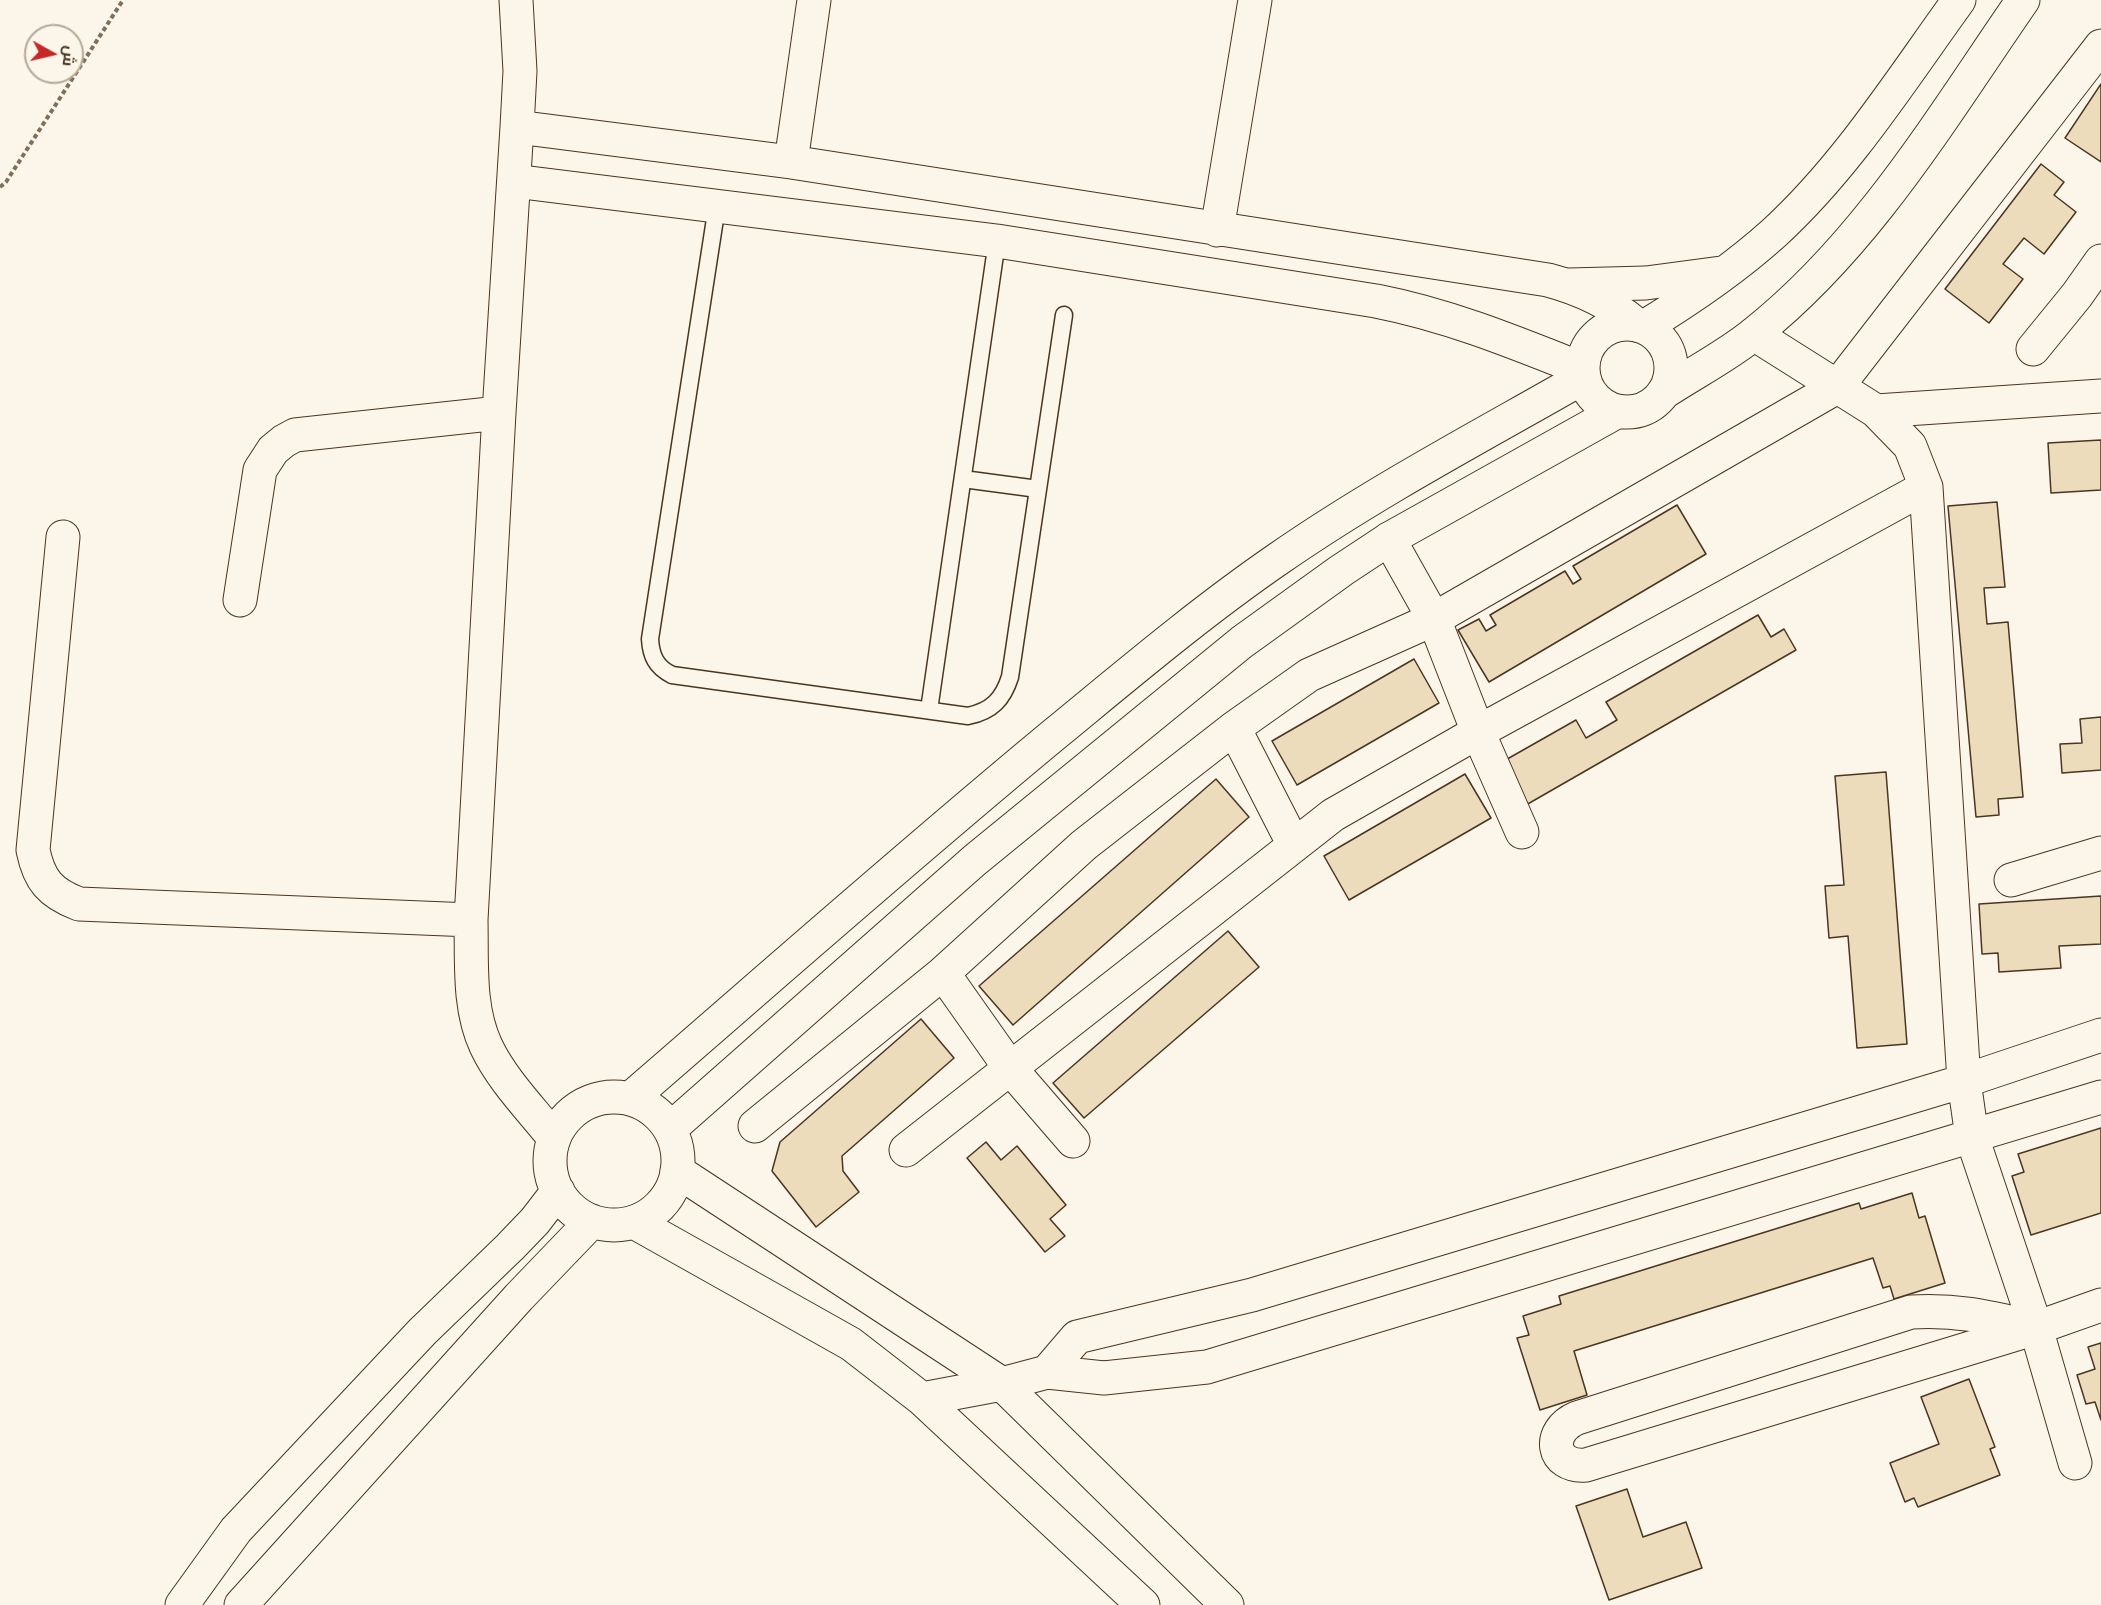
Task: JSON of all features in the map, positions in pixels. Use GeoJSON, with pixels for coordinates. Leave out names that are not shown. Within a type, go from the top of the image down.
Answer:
{"type":"FeatureCollection","features":[{"type":"Feature","properties":{"kind":"street"},"geometry":{"type":"LineString","coordinates":[[516,0],[520,71],[471,920],[473,996],[477,1020],[485,1044],[498,1069],[554,1138]]}},
{"type":"Feature","properties":{"kind":"street"},"geometry":{"type":"LineString","coordinates":[[791,162],[814,0]]}},
{"type":"Feature","properties":{"kind":"street"},"geometry":{"type":"LineString","coordinates":[[1217,230],[1255,0]]}},
{"type":"Feature","properties":{"kind":"street"},"geometry":{"type":"LineString","coordinates":[[1959,0],[1859,139],[1813,193],[1774,233],[1686,302],[1640,326],[1623,324],[1610,327],[1599,334],[1590,344],[1584,356],[1583,373],[1588,389],[1595,399],[1606,407],[1618,411],[1628,412],[1648,407],[1663,393],[1754,334],[1810,284],[1896,185],[2022,0]]}},
{"type":"Feature","properties":{"kind":"street"},"geometry":{"type":"LineString","coordinates":[[755,1126],[944,973],[1084,845],[1234,728],[1310,675],[1434,619],[1837,387],[2101,46]]}},
{"type":"Feature","properties":{"kind":"street"},"geometry":{"type":"LineString","coordinates":[[517,127],[791,162],[1548,280],[1587,292],[1661,341],[1670,362],[1671,373],[1663,393]]}},
{"type":"Feature","properties":{"kind":"street"},"geometry":{"type":"LineString","coordinates":[[514,181],[997,241],[1408,308],[1471,326],[1583,373]]}},
{"type":"Feature","properties":{"kind":"street"},"geometry":{"type":"LineString","coordinates":[[2033,349],[2089,293],[2101,261]]}},
{"type":"Feature","properties":{"kind":"street"},"geometry":{"type":"LineString","coordinates":[[1569,285],[1646,283],[1725,273]]}},
{"type":"Feature","properties":{"kind":"street"},"geometry":{"type":"LineString","coordinates":[[1754,334],[1876,411],[1910,446],[1926,487],[1964,1081],[1972,1137],[2036,1328],[2075,1463]]}},
{"type":"Feature","properties":{"kind":"street"},"geometry":{"type":"LineString","coordinates":[[631,1098],[945,825],[1219,601],[1363,503],[1583,373]]}},
{"type":"Feature","properties":{"kind":"street"},"geometry":{"type":"LineString","coordinates":[[1876,411],[2101,396]]}},
{"type":"Feature","properties":{"kind":"street"},"geometry":{"type":"LineString","coordinates":[[670,1129],[975,860],[1196,678],[1295,603],[1389,539],[1618,411]]}},
{"type":"Feature","properties":{"kind":"street"},"geometry":{"type":"LineString","coordinates":[[240,600],[260,471],[273,450],[284,441],[296,435],[499,413]]}},
{"type":"Feature","properties":{"kind":"street"},"geometry":{"type":"LineString","coordinates":[[906,1150],[1333,815],[1478,732],[1926,487]]}},
{"type":"Feature","properties":{"kind":"street"},"geometry":{"type":"LineString","coordinates":[[63,537],[33,850],[40,874],[54,891],[65,899],[79,904],[471,920]]}},
{"type":"Feature","properties":{"kind":"street"},"geometry":{"type":"LineString","coordinates":[[1389,539],[1434,619],[1478,732],[1522,832]]}},
{"type":"Feature","properties":{"kind":"street"},"geometry":{"type":"LineString","coordinates":[[1234,728],[1294,845]]}},
{"type":"Feature","properties":{"kind":"street"},"geometry":{"type":"LineString","coordinates":[[2010,880],[2101,853]]}},
{"type":"Feature","properties":{"kind":"street"},"geometry":{"type":"LineString","coordinates":[[944,973],[1010,1068],[1073,1141]]}},
{"type":"Feature","properties":{"kind":"street"},"geometry":{"type":"LineString","coordinates":[[1047,1372],[1077,1337],[1252,1295],[1964,1081],[2101,1035]]}},
{"type":"Feature","properties":{"kind":"street"},"geometry":{"type":"LineString","coordinates":[[616,1096],[631,1098],[653,1110],[670,1129],[678,1156],[677,1171],[672,1188],[650,1214],[634,1222],[606,1224],[592,1221],[572,1209],[558,1191],[552,1174],[550,1156],[554,1138],[567,1118],[585,1103],[616,1096]]}},
{"type":"Feature","properties":{"kind":"street"},"geometry":{"type":"LineString","coordinates":[[922,1399],[1002,1384],[1047,1372],[1104,1378],[1207,1367],[2101,1097]]}},
{"type":"Feature","properties":{"kind":"street"},"geometry":{"type":"LineString","coordinates":[[677,1171],[1002,1384],[1227,1605]]}},
{"type":"Feature","properties":{"kind":"street"},"geometry":{"type":"LineString","coordinates":[[182,1605],[236,1530],[422,1332],[535,1221],[558,1191]]}},
{"type":"Feature","properties":{"kind":"street"},"geometry":{"type":"LineString","coordinates":[[242,1605],[511,1306],[592,1221]]}},
{"type":"Feature","properties":{"kind":"street"},"geometry":{"type":"LineString","coordinates":[[634,1222],[851,1344],[922,1399],[1143,1605]]}},
{"type":"Feature","properties":{"kind":"street"},"geometry":{"type":"LineString","coordinates":[[2036,1328],[1940,1310],[1911,1312],[1577,1418],[1563,1426],[1558,1433],[1557,1449],[1568,1463],[1577,1466],[1586,1465],[2036,1328],[2101,1305]]}},
{"type":"Feature","properties":{"kind":"lane"},"geometry":{"type":"LineString","coordinates":[[717,206],[650,639],[651,651],[657,663],[663,670],[681,678],[968,716],[991,708],[1000,700],[1010,676],[1064,315]]}},
{"type":"Feature","properties":{"kind":"lane"},"geometry":{"type":"LineString","coordinates":[[929,710],[997,241]]}},
{"type":"Feature","properties":{"kind":"lane"},"geometry":{"type":"LineString","coordinates":[[963,479],[1038,489]]}},
{"type":"Feature","properties":{"kind":"path"},"geometry":{"type":"LineString","coordinates":[[0,187],[6,182],[123,0]]}},
{"type":"Feature","properties":{"kind":"building"},"geometry":{"type":"Polygon","coordinates":[[[2101,84],[2101,162],[2065,138],[2101,84]]]}},
{"type":"Feature","properties":{"kind":"building"},"geometry":{"type":"Polygon","coordinates":[[[2041,164],[2064,182],[2054,195],[2076,212],[2044,254],[2024,238],[2003,264],[2023,279],[1989,323],[1945,289],[2041,164]]]}},
{"type":"Feature","properties":{"kind":"building"},"geometry":{"type":"Polygon","coordinates":[[[2101,440],[2101,490],[2051,493],[2048,443],[2101,440]]]}},
{"type":"Feature","properties":{"kind":"building"},"geometry":{"type":"Polygon","coordinates":[[[1997,502],[2005,587],[1984,588],[1987,624],[2008,622],[2023,797],[1998,799],[1999,815],[1976,817],[1948,506],[1997,502]]]}},
{"type":"Feature","properties":{"kind":"building"},"geometry":{"type":"Polygon","coordinates":[[[1677,505],[1706,554],[1489,682],[1458,630],[1479,619],[1486,631],[1496,625],[1490,615],[1565,571],[1573,584],[1581,579],[1573,566],[1677,505]]]}},
{"type":"Feature","properties":{"kind":"building"},"geometry":{"type":"Polygon","coordinates":[[[1758,615],[1771,637],[1784,629],[1796,650],[1526,805],[1502,762],[1576,720],[1586,738],[1617,720],[1606,702],[1758,615]]]}},
{"type":"Feature","properties":{"kind":"building"},"geometry":{"type":"Polygon","coordinates":[[[1414,659],[1439,703],[1297,785],[1272,741],[1414,659]]]}},
{"type":"Feature","properties":{"kind":"building"},"geometry":{"type":"Polygon","coordinates":[[[2101,717],[2101,770],[2062,773],[2060,744],[2082,743],[2080,719],[2101,717]]]}},
{"type":"Feature","properties":{"kind":"building"},"geometry":{"type":"Polygon","coordinates":[[[1886,772],[1907,1044],[1857,1048],[1848,936],[1829,938],[1825,886],[1844,885],[1835,776],[1886,772]]]}},
{"type":"Feature","properties":{"kind":"building"},"geometry":{"type":"Polygon","coordinates":[[[1465,774],[1491,818],[1349,900],[1324,856],[1465,774]]]}},
{"type":"Feature","properties":{"kind":"building"},"geometry":{"type":"Polygon","coordinates":[[[1216,779],[1249,817],[1013,1025],[979,986],[1216,779]]]}},
{"type":"Feature","properties":{"kind":"building"},"geometry":{"type":"Polygon","coordinates":[[[2101,896],[2101,944],[2059,946],[2061,968],[1999,972],[1998,953],[1982,954],[1979,904],[2101,896]]]}},
{"type":"Feature","properties":{"kind":"building"},"geometry":{"type":"Polygon","coordinates":[[[1228,931],[1259,967],[1084,1118],[1053,1083],[1228,931]]]}},
{"type":"Feature","properties":{"kind":"building"},"geometry":{"type":"Polygon","coordinates":[[[921,1019],[954,1058],[842,1156],[843,1171],[859,1192],[816,1227],[772,1171],[780,1142],[921,1019]]]}},
{"type":"Feature","properties":{"kind":"building"},"geometry":{"type":"Polygon","coordinates":[[[2101,1128],[2101,1213],[2031,1235],[2012,1176],[2024,1172],[2018,1154],[2101,1128]]]}},
{"type":"Feature","properties":{"kind":"building"},"geometry":{"type":"Polygon","coordinates":[[[986,1142],[1001,1160],[1017,1146],[1066,1205],[1050,1219],[1065,1236],[1045,1252],[967,1158],[986,1142]]]}},
{"type":"Feature","properties":{"kind":"building"},"geometry":{"type":"Polygon","coordinates":[[[1912,1193],[1919,1218],[1925,1216],[1945,1283],[1894,1299],[1890,1286],[1883,1288],[1873,1258],[1574,1351],[1587,1395],[1540,1410],[1517,1338],[1529,1335],[1523,1316],[1561,1304],[1559,1296],[1859,1203],[1861,1209],[1912,1193]]]}},
{"type":"Feature","properties":{"kind":"building"},"geometry":{"type":"Polygon","coordinates":[[[2101,1343],[2101,1420],[2095,1402],[2086,1404],[2077,1375],[2095,1369],[2088,1347],[2101,1343]]]}},
{"type":"Feature","properties":{"kind":"building"},"geometry":{"type":"Polygon","coordinates":[[[1969,1379],[1995,1447],[1990,1449],[2000,1475],[1918,1507],[1914,1498],[1905,1502],[1890,1463],[1939,1444],[1921,1397],[1969,1379]]]}},
{"type":"Feature","properties":{"kind":"building"},"geometry":{"type":"Polygon","coordinates":[[[1627,1489],[1643,1537],[1686,1522],[1702,1568],[1609,1600],[1576,1506],[1627,1489]]]}}]}
